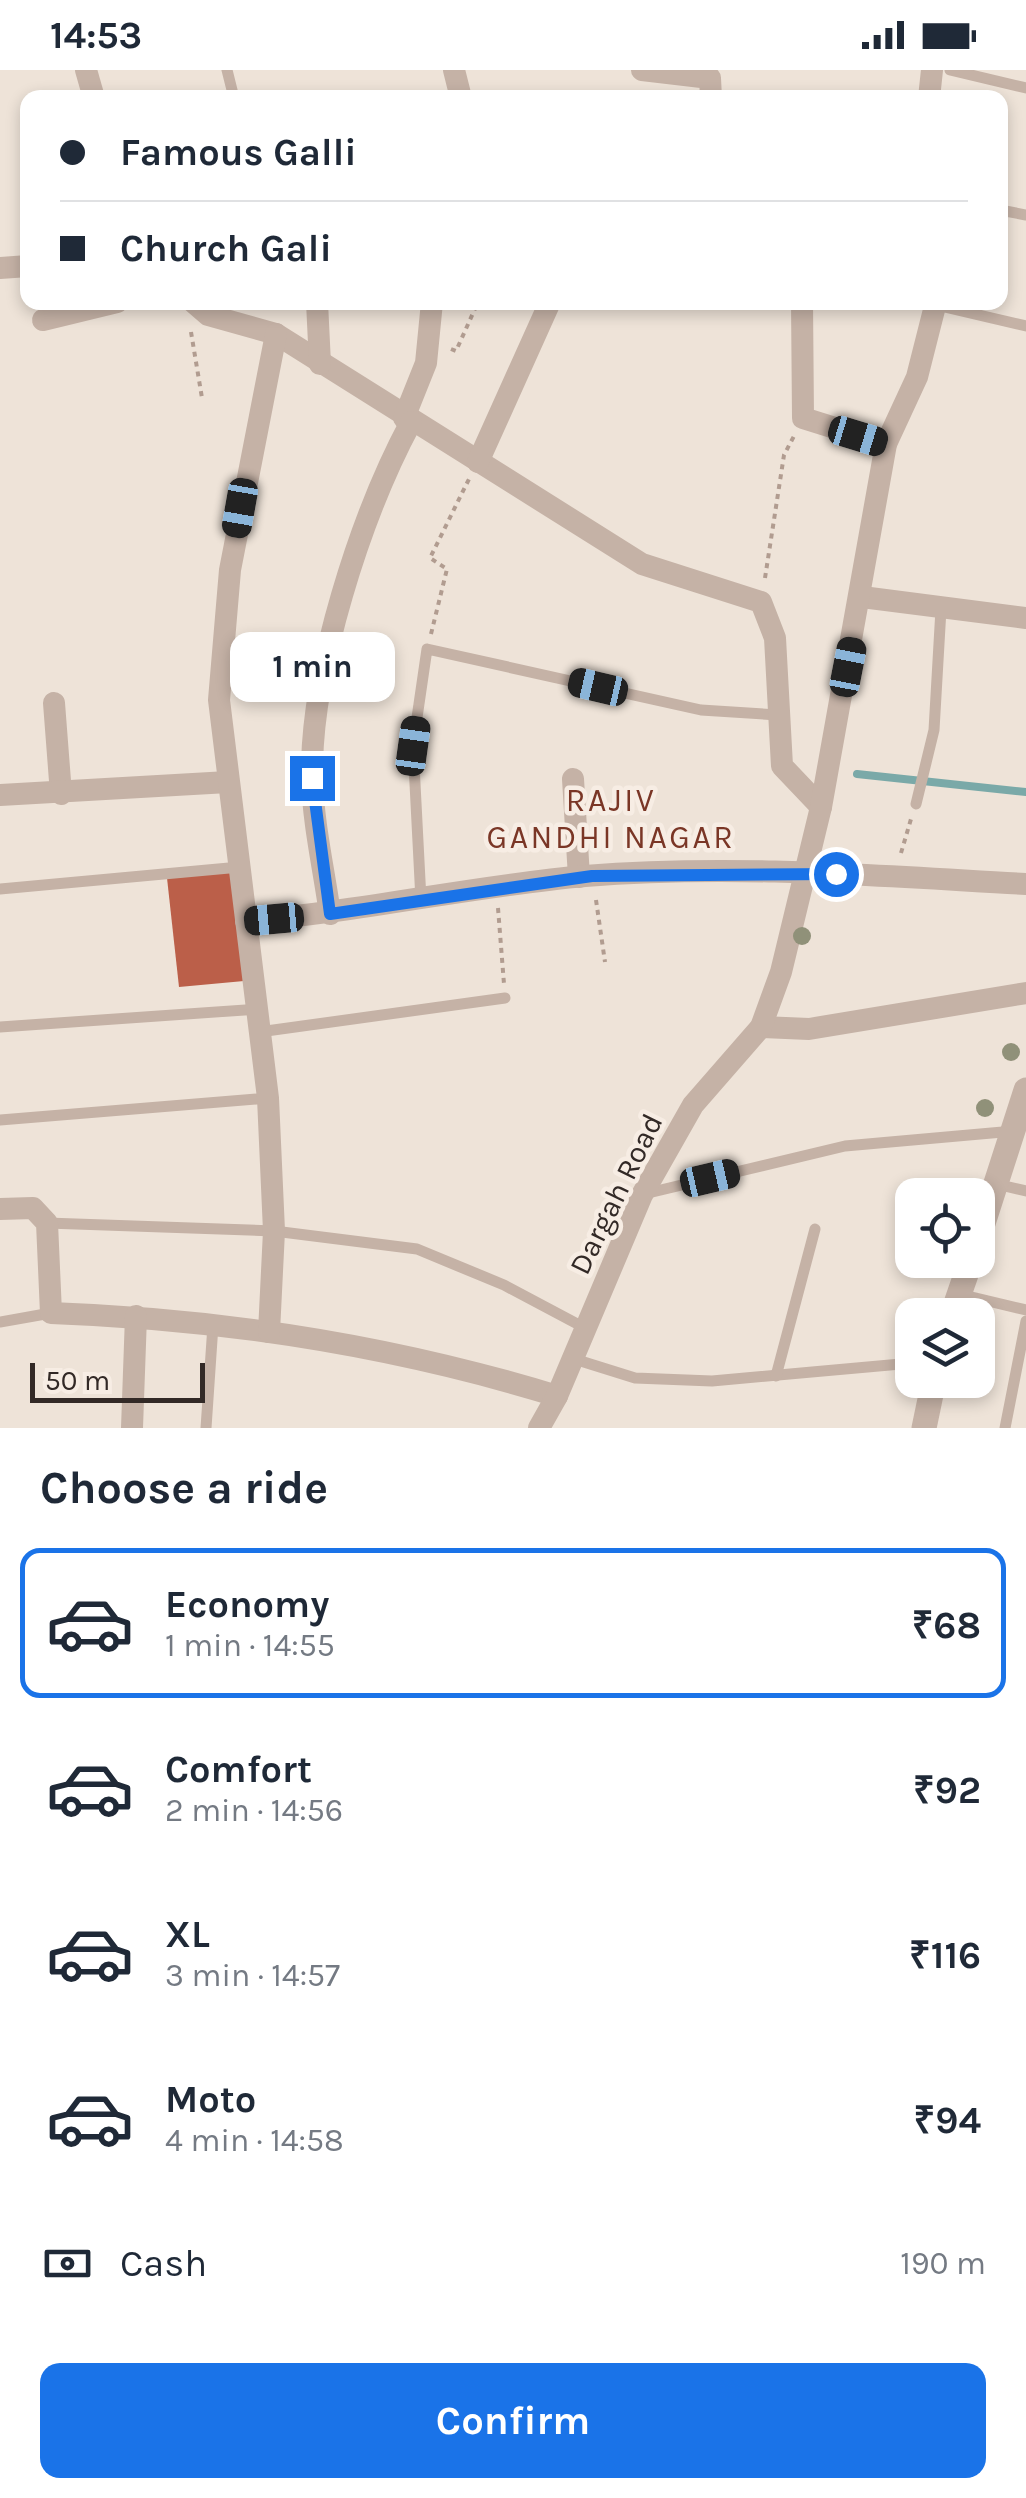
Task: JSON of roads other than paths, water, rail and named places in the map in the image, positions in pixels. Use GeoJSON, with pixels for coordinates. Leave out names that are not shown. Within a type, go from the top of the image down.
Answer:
{"type":"FeatureCollection","features":[{"type":"Feature","properties":{"kind":"street"},"geometry":{"type":"LineString","coordinates":[[642,70],[710,78],[711,90]]}},
{"type":"Feature","properties":{"kind":"street"},"geometry":{"type":"LineString","coordinates":[[43,320],[84,310]]}},
{"type":"Feature","properties":{"kind":"street"},"geometry":{"type":"LineString","coordinates":[[317,310],[320,364]]}},
{"type":"Feature","properties":{"kind":"street"},"geometry":{"type":"LineString","coordinates":[[330,914],[312,778],[324,676],[365,518],[407,420],[426,363],[431,310]]}},
{"type":"Feature","properties":{"kind":"street"},"geometry":{"type":"LineString","coordinates":[[478,462],[546,310]]}},
{"type":"Feature","properties":{"kind":"street"},"geometry":{"type":"LineString","coordinates":[[802,310],[803,418],[886,444]]}},
{"type":"Feature","properties":{"kind":"street","name":"Dargah Road"},"geometry":{"type":"LineString","coordinates":[[538,1428],[557,1396],[642,1194],[693,1105],[760,1027],[781,972],[821,807],[862,597],[886,444],[917,377],[934,310]]}},
{"type":"Feature","properties":{"kind":"street"},"geometry":{"type":"LineString","coordinates":[[191,312],[276,334],[407,420],[642,564],[762,602],[775,638],[782,766],[821,807]]}},
{"type":"Feature","properties":{"kind":"street"},"geometry":{"type":"LineString","coordinates":[[269,1332],[274,1230],[268,1098],[219,700],[224,616],[250,446],[276,334]]}},
{"type":"Feature","properties":{"kind":"street"},"geometry":{"type":"LineString","coordinates":[[862,597],[1026,618]]}},
{"type":"Feature","properties":{"kind":"street"},"geometry":{"type":"LineString","coordinates":[[54,702],[61,794]]}},
{"type":"Feature","properties":{"kind":"street"},"geometry":{"type":"LineString","coordinates":[[574,779],[586,876]]}},
{"type":"Feature","properties":{"kind":"street"},"geometry":{"type":"LineString","coordinates":[[0,795],[228,782]]}},
{"type":"Feature","properties":{"kind":"street"},"geometry":{"type":"LineString","coordinates":[[246,921],[330,914],[586,876],[806,873],[1026,884]]}},
{"type":"Feature","properties":{"kind":"street"},"geometry":{"type":"LineString","coordinates":[[760,1027],[809,1029],[1026,993]]}},
{"type":"Feature","properties":{"kind":"street"},"geometry":{"type":"LineString","coordinates":[[995,1187],[1026,1090]]}},
{"type":"Feature","properties":{"kind":"street"},"geometry":{"type":"LineString","coordinates":[[0,1209],[32,1208],[48,1223],[51,1314],[136,1316],[269,1332],[464,1368],[557,1396]]}},
{"type":"Feature","properties":{"kind":"street"},"geometry":{"type":"LineString","coordinates":[[132,1428],[136,1316]]}},
{"type":"Feature","properties":{"kind":"street"},"geometry":{"type":"LineString","coordinates":[[924,1428],[930,1398]]}},
{"type":"Feature","properties":{"kind":"lane"},"geometry":{"type":"LineString","coordinates":[[950,70],[1026,88]]}},
{"type":"Feature","properties":{"kind":"lane"},"geometry":{"type":"LineString","coordinates":[[961,310],[1026,326]]}},
{"type":"Feature","properties":{"kind":"lane"},"geometry":{"type":"LineString","coordinates":[[916,804],[934,730],[940,608]]}},
{"type":"Feature","properties":{"kind":"lane"},"geometry":{"type":"LineString","coordinates":[[421,900],[413,746],[427,648],[701,710],[778,715]]}},
{"type":"Feature","properties":{"kind":"lane"},"geometry":{"type":"LineString","coordinates":[[0,889],[240,867]]}},
{"type":"Feature","properties":{"kind":"lane"},"geometry":{"type":"LineString","coordinates":[[0,1028],[258,1020],[505,998]]}},
{"type":"Feature","properties":{"kind":"lane"},"geometry":{"type":"LineString","coordinates":[[0,1120],[268,1098]]}},
{"type":"Feature","properties":{"kind":"lane"},"geometry":{"type":"LineString","coordinates":[[642,1194],[845,1146],[1014,1131]]}},
{"type":"Feature","properties":{"kind":"lane"},"geometry":{"type":"LineString","coordinates":[[996,1184],[1026,1191]]}},
{"type":"Feature","properties":{"kind":"lane"},"geometry":{"type":"LineString","coordinates":[[48,1223],[274,1230],[417,1249],[504,1285],[585,1328]]}},
{"type":"Feature","properties":{"kind":"lane"},"geometry":{"type":"LineString","coordinates":[[776,1376],[816,1229]]}},
{"type":"Feature","properties":{"kind":"lane"},"geometry":{"type":"LineString","coordinates":[[995,1308],[1026,1310]]}},
{"type":"Feature","properties":{"kind":"lane"},"geometry":{"type":"LineString","coordinates":[[0,1322],[51,1314]]}},
{"type":"Feature","properties":{"kind":"lane"},"geometry":{"type":"LineString","coordinates":[[1005,1428],[1026,1321]]}},
{"type":"Feature","properties":{"kind":"lane"},"geometry":{"type":"LineString","coordinates":[[206,1428],[213,1325]]}},
{"type":"Feature","properties":{"kind":"lane"},"geometry":{"type":"LineString","coordinates":[[570,1358],[635,1378],[712,1381],[895,1365]]}},
{"type":"Feature","properties":{"kind":"waterway"},"geometry":{"type":"LineString","coordinates":[[857,774],[1026,792]]}},
{"type":"Feature","properties":{"kind":"district","name":"RAJIV GANDHI NAGAR"},"geometry":{"type":"Point","coordinates":[611,818]}}]}
